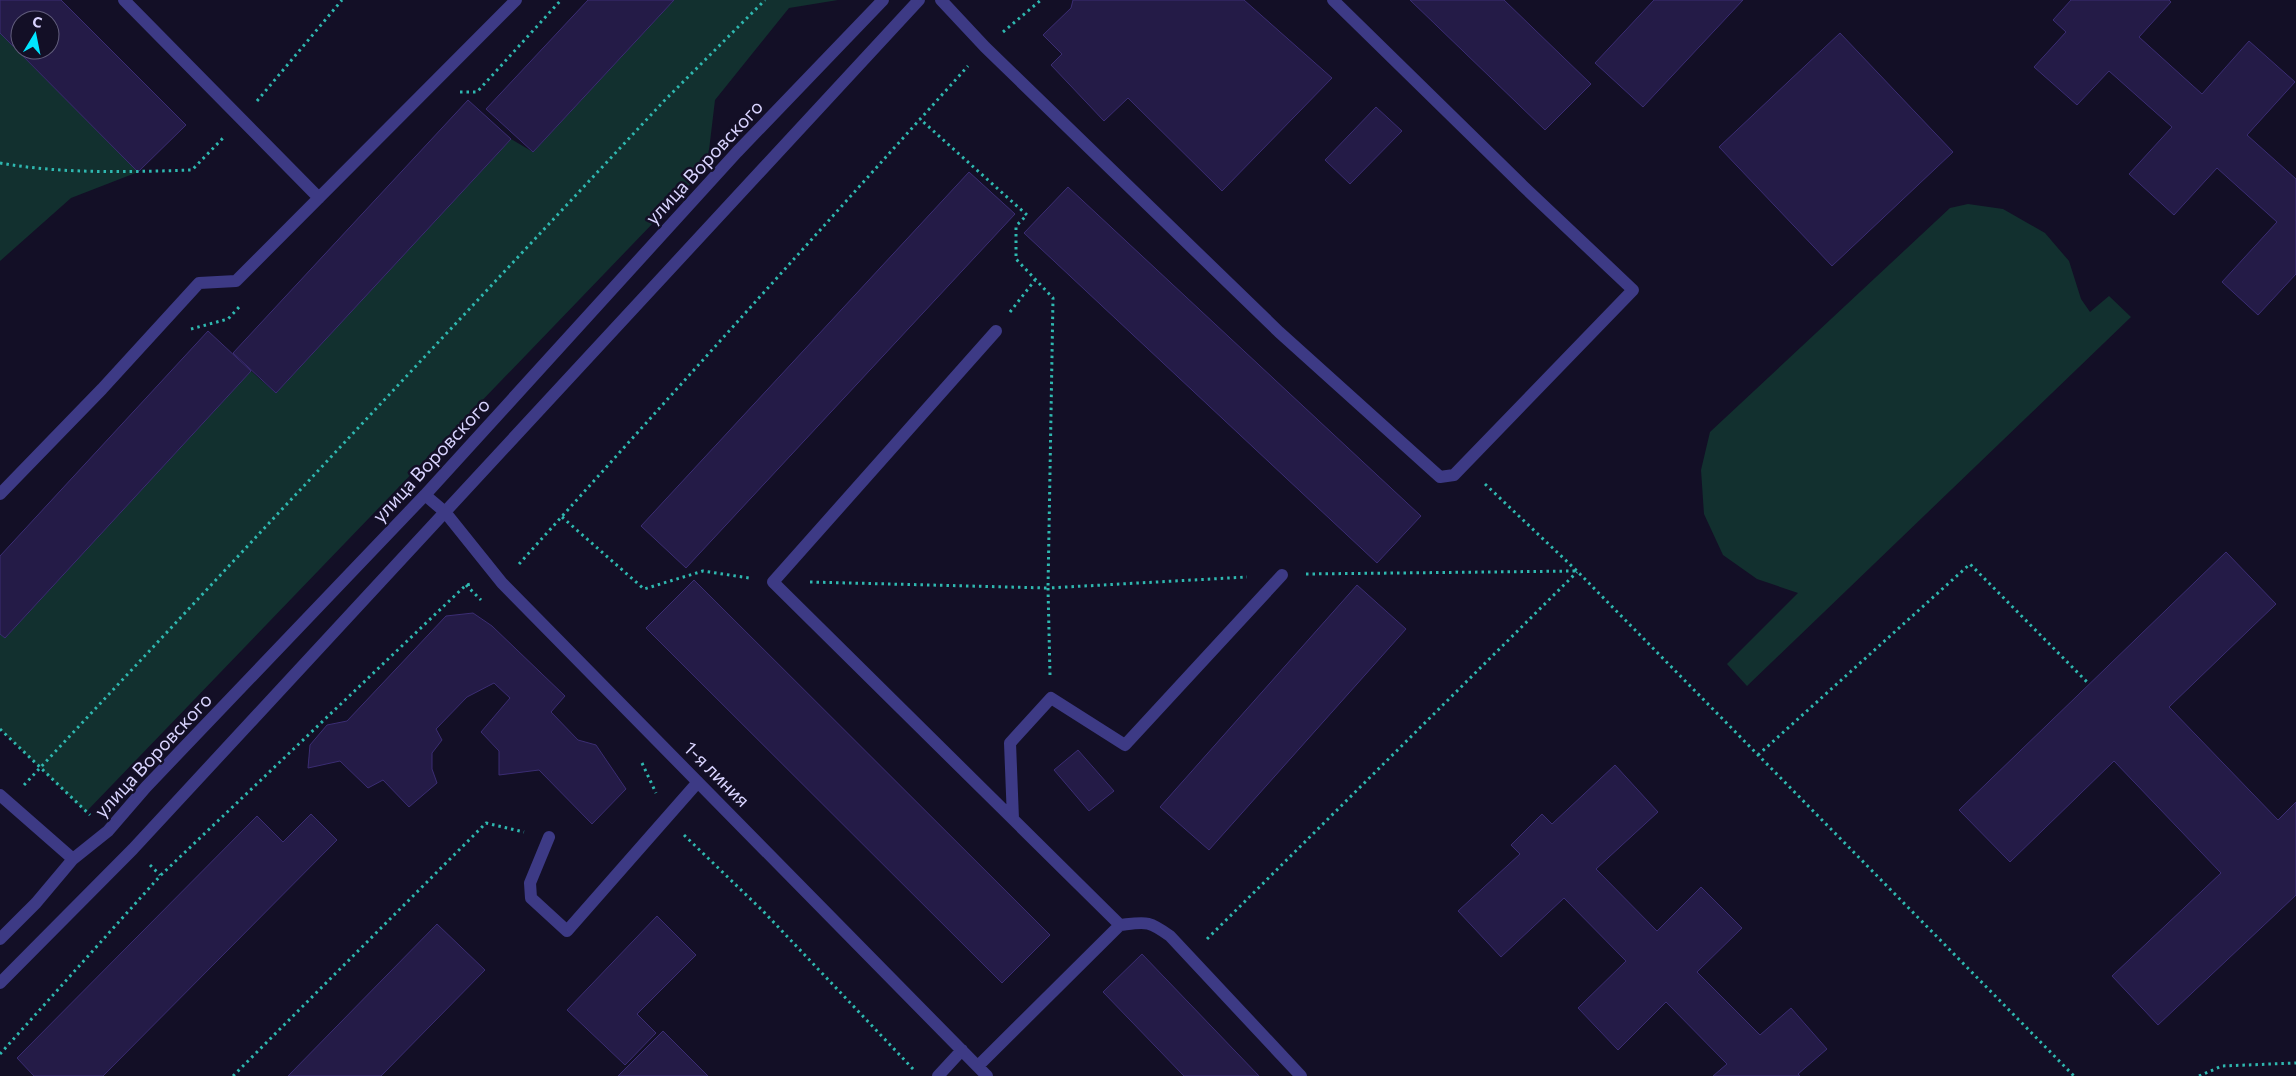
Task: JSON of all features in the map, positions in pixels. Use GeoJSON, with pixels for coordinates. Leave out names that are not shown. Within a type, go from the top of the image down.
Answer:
{"type":"FeatureCollection","features":[{"type":"Feature","properties":{"kind":"street"},"geometry":{"type":"LineString","coordinates":[[124,0],[319,198]]}},
{"type":"Feature","properties":{"kind":"street"},"geometry":{"type":"LineString","coordinates":[[0,494],[102,389],[199,283],[236,281],[516,0]]}},
{"type":"Feature","properties":{"kind":"street","name":"улица Воровского"},"geometry":{"type":"LineString","coordinates":[[0,939],[36,902],[73,859],[108,831],[146,787],[425,495],[737,152],[883,0]]}},
{"type":"Feature","properties":{"kind":"street"},"geometry":{"type":"LineString","coordinates":[[0,983],[133,849],[919,0]]}},
{"type":"Feature","properties":{"kind":"street"},"geometry":{"type":"LineString","coordinates":[[942,0],[985,47],[1279,332],[1440,476],[1454,475],[1633,290],[1528,191],[1333,0]]}},
{"type":"Feature","properties":{"kind":"street"},"geometry":{"type":"LineString","coordinates":[[996,330],[773,582],[1120,925]]}},
{"type":"Feature","properties":{"kind":"street","name":"1-я линия"},"geometry":{"type":"LineString","coordinates":[[425,495],[445,512],[502,583],[987,1076]]}},
{"type":"Feature","properties":{"kind":"street"},"geometry":{"type":"LineString","coordinates":[[1012,819],[1010,743],[1051,698],[1125,745],[1282,575]]}},
{"type":"Feature","properties":{"kind":"street"},"geometry":{"type":"LineString","coordinates":[[549,837],[530,883],[531,898],[567,931],[698,782]]}},
{"type":"Feature","properties":{"kind":"street"},"geometry":{"type":"LineString","coordinates":[[4,799],[73,859]]}},
{"type":"Feature","properties":{"kind":"street"},"geometry":{"type":"LineString","coordinates":[[978,1066],[1120,925],[1139,922],[1153,924],[1170,936],[1301,1076]]}},
{"type":"Feature","properties":{"kind":"street"},"geometry":{"type":"LineString","coordinates":[[938,1076],[962,1050]]}},
{"type":"Feature","properties":{"kind":"path"},"geometry":{"type":"LineString","coordinates":[[0,163],[22,167],[138,172],[192,170],[241,119],[342,0]]}},
{"type":"Feature","properties":{"kind":"path"},"geometry":{"type":"LineString","coordinates":[[4,799],[40,768],[664,101],[765,0]]}},
{"type":"Feature","properties":{"kind":"path"},"geometry":{"type":"LineString","coordinates":[[0,1054],[161,875],[466,584],[502,583],[985,47],[1041,0]]}},
{"type":"Feature","properties":{"kind":"path"},"geometry":{"type":"LineString","coordinates":[[996,330],[1035,280]]}},
{"type":"Feature","properties":{"kind":"path"},"geometry":{"type":"LineString","coordinates":[[1485,484],[1578,572],[2074,1076]]}},
{"type":"Feature","properties":{"kind":"path"},"geometry":{"type":"LineString","coordinates":[[1758,755],[1970,564],[2089,684]]}},
{"type":"Feature","properties":{"kind":"path"},"geometry":{"type":"LineString","coordinates":[[1189,956],[1578,572]]}},
{"type":"Feature","properties":{"kind":"path"},"geometry":{"type":"LineString","coordinates":[[466,584],[486,605]]}},
{"type":"Feature","properties":{"kind":"path"},"geometry":{"type":"LineString","coordinates":[[0,729],[108,831]]}},
{"type":"Feature","properties":{"kind":"path"},"geometry":{"type":"LineString","coordinates":[[636,757],[643,764],[666,817],[763,911],[920,1076]]}},
{"type":"Feature","properties":{"kind":"path"},"geometry":{"type":"LineString","coordinates":[[233,1076],[486,823],[549,837]]}},
{"type":"Feature","properties":{"kind":"path"},"geometry":{"type":"LineString","coordinates":[[133,849],[161,875]]}},
{"type":"Feature","properties":{"kind":"path"},"geometry":{"type":"LineString","coordinates":[[2200,1076],[2222,1066],[2296,1063]]}},
{"type":"Feature","properties":{"kind":"green space"},"geometry":{"type":"Polygon","coordinates":[[[674,0],[838,0],[789,8],[715,100],[707,167],[86,812],[0,729],[0,634],[5,638],[251,371],[276,393],[511,139],[533,152],[674,0]]]}},
{"type":"Feature","properties":{"kind":"green space"},"geometry":{"type":"Polygon","coordinates":[[[0,33],[10,43],[10,60],[27,60],[138,172],[71,198],[0,261],[0,33]]]}},
{"type":"Feature","properties":{"kind":"green space"},"geometry":{"type":"Polygon","coordinates":[[[1968,204],[2003,209],[2045,233],[2069,261],[2081,299],[2090,312],[2109,296],[2131,317],[1747,686],[1727,664],[1798,593],[1757,579],[1723,555],[1704,514],[1701,470],[1710,432],[1950,208],[1968,204]]]}},
{"type":"Feature","properties":{"kind":"building"},"geometry":{"type":"Polygon","coordinates":[[[0,0],[61,0],[186,125],[138,172],[27,60],[60,60],[60,10],[10,10],[10,43],[0,33],[0,0]]]}},
{"type":"Feature","properties":{"kind":"building"},"geometry":{"type":"Polygon","coordinates":[[[588,0],[674,0],[533,152],[486,109],[588,0]]]}},
{"type":"Feature","properties":{"kind":"building"},"geometry":{"type":"Polygon","coordinates":[[[1073,0],[1244,0],[1332,78],[1222,191],[1128,98],[1104,121],[1051,65],[1062,54],[1043,35],[1071,8],[1073,0]]]}},
{"type":"Feature","properties":{"kind":"building"},"geometry":{"type":"Polygon","coordinates":[[[1410,0],[1504,0],[1591,84],[1545,130],[1410,0]]]}},
{"type":"Feature","properties":{"kind":"building"},"geometry":{"type":"Polygon","coordinates":[[[1654,0],[1743,0],[1643,107],[1595,63],[1654,0]]]}},
{"type":"Feature","properties":{"kind":"building"},"geometry":{"type":"Polygon","coordinates":[[[2071,0],[2169,0],[2171,2],[2139,37],[2202,94],[2249,41],[2295,82],[2247,135],[2296,179],[2296,274],[2258,315],[2222,282],[2277,222],[2217,168],[2174,215],[2129,174],[2172,127],[2109,71],[2077,105],[2034,67],[2066,32],[2053,20],[2071,0]]]}},
{"type":"Feature","properties":{"kind":"building"},"geometry":{"type":"Polygon","coordinates":[[[1840,33],[1953,152],[1832,266],[1719,147],[1840,33]]]}},
{"type":"Feature","properties":{"kind":"building"},"geometry":{"type":"Polygon","coordinates":[[[468,100],[511,139],[276,393],[233,353],[468,100]]]}},
{"type":"Feature","properties":{"kind":"building"},"geometry":{"type":"Polygon","coordinates":[[[1376,107],[1402,131],[1350,184],[1325,160],[1376,107]]]}},
{"type":"Feature","properties":{"kind":"building"},"geometry":{"type":"Polygon","coordinates":[[[969,172],[1015,214],[686,568],[641,526],[969,172]]]}},
{"type":"Feature","properties":{"kind":"building"},"geometry":{"type":"Polygon","coordinates":[[[1068,187],[1421,516],[1377,563],[1024,233],[1068,187]]]}},
{"type":"Feature","properties":{"kind":"building"},"geometry":{"type":"Polygon","coordinates":[[[208,331],[251,371],[5,638],[0,634],[0,556],[208,331]]]}},
{"type":"Feature","properties":{"kind":"building"},"geometry":{"type":"Polygon","coordinates":[[[2226,552],[2276,604],[2169,707],[2278,820],[2296,802],[2296,895],[2158,1025],[2112,976],[2221,873],[2114,761],[2010,862],[1959,810],[2226,552]]]}},
{"type":"Feature","properties":{"kind":"building"},"geometry":{"type":"Polygon","coordinates":[[[694,580],[1050,935],[1002,983],[646,628],[694,580]]]}},
{"type":"Feature","properties":{"kind":"building"},"geometry":{"type":"Polygon","coordinates":[[[1357,585],[1406,629],[1209,850],[1160,807],[1357,585]]]}},
{"type":"Feature","properties":{"kind":"building"},"geometry":{"type":"Polygon","coordinates":[[[473,613],[492,626],[565,696],[551,712],[578,740],[596,745],[626,789],[592,824],[539,770],[499,775],[499,751],[481,732],[510,698],[494,683],[467,697],[436,729],[442,740],[432,753],[432,769],[437,783],[409,807],[383,780],[368,788],[340,761],[308,768],[310,745],[327,725],[347,721],[446,616],[473,613]]]}},
{"type":"Feature","properties":{"kind":"building"},"geometry":{"type":"Polygon","coordinates":[[[1078,750],[1114,791],[1089,811],[1054,770],[1078,750]]]}},
{"type":"Feature","properties":{"kind":"building"},"geometry":{"type":"Polygon","coordinates":[[[1615,765],[1658,812],[1596,869],[1657,931],[1701,887],[1742,928],[1697,972],[1760,1035],[1791,1008],[1827,1049],[1798,1074],[1800,1076],[1713,1076],[1727,1064],[1666,1002],[1618,1050],[1578,1008],[1626,961],[1564,898],[1501,957],[1458,911],[1520,854],[1511,845],[1542,814],[1552,824],[1615,765]]]}},
{"type":"Feature","properties":{"kind":"building"},"geometry":{"type":"Polygon","coordinates":[[[311,814],[337,840],[103,1076],[34,1076],[17,1058],[257,816],[283,842],[311,814]]]}},
{"type":"Feature","properties":{"kind":"building"},"geometry":{"type":"Polygon","coordinates":[[[657,916],[696,955],[637,1014],[656,1033],[625,1065],[567,1010],[657,916]]]}},
{"type":"Feature","properties":{"kind":"building"},"geometry":{"type":"Polygon","coordinates":[[[437,924],[485,970],[381,1076],[288,1076],[437,924]]]}},
{"type":"Feature","properties":{"kind":"building"},"geometry":{"type":"Polygon","coordinates":[[[1142,954],[1259,1076],[1184,1076],[1103,992],[1142,954]]]}},
{"type":"Feature","properties":{"kind":"building"},"geometry":{"type":"Polygon","coordinates":[[[663,1031],[708,1076],[618,1076],[663,1031]]]}}]}
